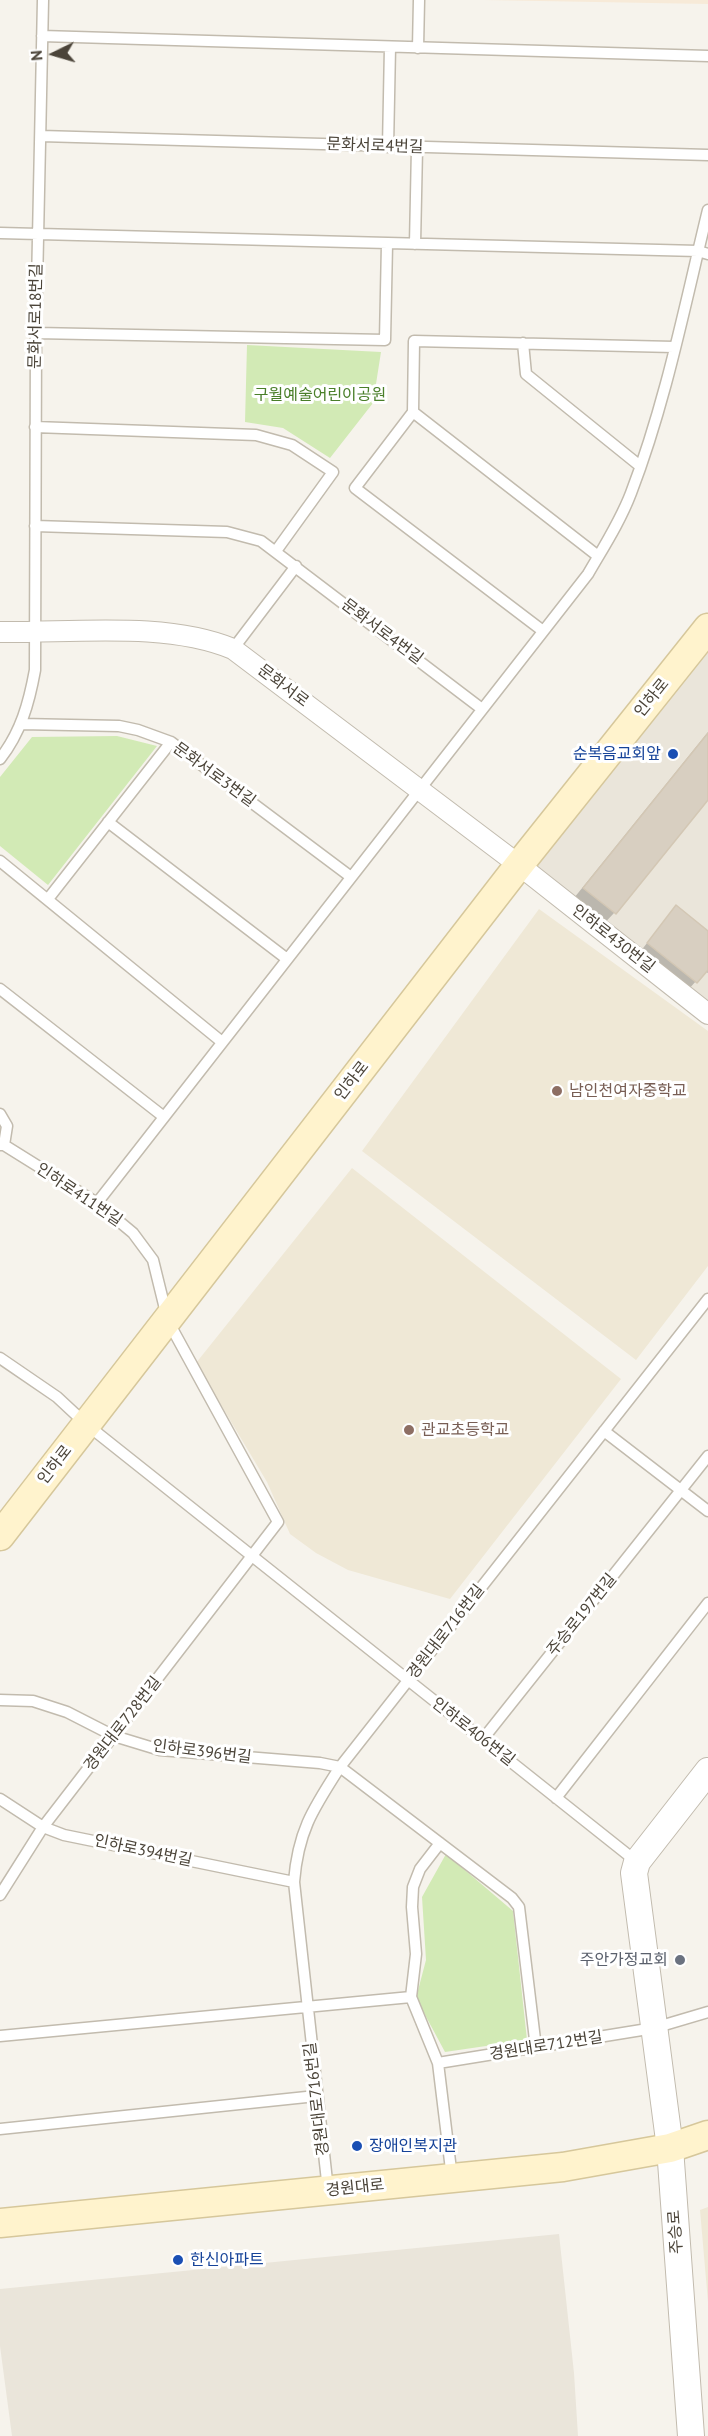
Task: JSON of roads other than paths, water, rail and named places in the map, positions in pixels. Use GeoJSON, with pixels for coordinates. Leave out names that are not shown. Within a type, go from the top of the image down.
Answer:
{"type":"FeatureCollection","features":[{"type":"Feature","properties":{"kind":"main road","name":"인하로"},"geometry":{"type":"LineString","coordinates":[[0,1536],[519,865],[708,628]]}},
{"type":"Feature","properties":{"kind":"main road","name":"경원대로"},"geometry":{"type":"LineString","coordinates":[[0,2223],[563,2168],[670,2148],[708,2135]]}},
{"type":"Feature","properties":{"kind":"street","name":"문화서로"},"geometry":{"type":"LineString","coordinates":[[0,632],[161,633],[211,641],[232,649],[519,865]]}},
{"type":"Feature","properties":{"kind":"street","name":"인하로430번길"},"geometry":{"type":"LineString","coordinates":[[519,865],[708,1012]]}},
{"type":"Feature","properties":{"kind":"street"},"geometry":{"type":"LineString","coordinates":[[637,1862],[708,1771]]}},
{"type":"Feature","properties":{"kind":"street","name":"주승로"},"geometry":{"type":"LineString","coordinates":[[637,1862],[634,1873],[670,2148],[691,2436]]}},
{"type":"Feature","properties":{"kind":"lane","name":"문화서로18번길"},"geometry":{"type":"LineString","coordinates":[[0,759],[21,724],[29,702],[34,670],[36,333],[43,0]]}},
{"type":"Feature","properties":{"kind":"lane"},"geometry":{"type":"LineString","coordinates":[[418,48],[419,0]]}},
{"type":"Feature","properties":{"kind":"lane"},"geometry":{"type":"LineString","coordinates":[[42,36],[708,56]]}},
{"type":"Feature","properties":{"kind":"lane"},"geometry":{"type":"LineString","coordinates":[[388,147],[390,47]]}},
{"type":"Feature","properties":{"kind":"lane","name":"문화서로4번길"},"geometry":{"type":"LineString","coordinates":[[41,136],[708,155]]}},
{"type":"Feature","properties":{"kind":"lane"},"geometry":{"type":"LineString","coordinates":[[415,244],[417,148]]}},
{"type":"Feature","properties":{"kind":"lane"},"geometry":{"type":"LineString","coordinates":[[97,1203],[588,574],[630,495],[654,427],[674,347],[703,252],[708,210]]}},
{"type":"Feature","properties":{"kind":"lane"},"geometry":{"type":"LineString","coordinates":[[0,233],[703,252]]}},
{"type":"Feature","properties":{"kind":"lane"},"geometry":{"type":"LineString","coordinates":[[36,333],[385,340],[387,244]]}},
{"type":"Feature","properties":{"kind":"lane"},"geometry":{"type":"LineString","coordinates":[[543,631],[355,488],[412,412],[414,341],[674,347]]}},
{"type":"Feature","properties":{"kind":"lane"},"geometry":{"type":"LineString","coordinates":[[523,344],[526,374],[640,465]]}},
{"type":"Feature","properties":{"kind":"lane"},"geometry":{"type":"LineString","coordinates":[[412,412],[598,556]]}},
{"type":"Feature","properties":{"kind":"lane"},"geometry":{"type":"LineString","coordinates":[[35,427],[256,435],[292,445],[333,472],[276,551]]}},
{"type":"Feature","properties":{"kind":"lane","name":"문화서로4번길"},"geometry":{"type":"LineString","coordinates":[[36,526],[226,532],[261,542],[296,566],[483,709]]}},
{"type":"Feature","properties":{"kind":"lane"},"geometry":{"type":"LineString","coordinates":[[232,649],[296,566]]}},
{"type":"Feature","properties":{"kind":"lane","name":"문화서로3번길"},"geometry":{"type":"LineString","coordinates":[[21,724],[118,726],[138,730],[171,742],[351,877]]}},
{"type":"Feature","properties":{"kind":"lane"},"geometry":{"type":"LineString","coordinates":[[48,900],[171,742]]}},
{"type":"Feature","properties":{"kind":"lane"},"geometry":{"type":"LineString","coordinates":[[108,822],[287,959]]}},
{"type":"Feature","properties":{"kind":"lane"},"geometry":{"type":"LineString","coordinates":[[0,861],[222,1042]]}},
{"type":"Feature","properties":{"kind":"lane"},"geometry":{"type":"LineString","coordinates":[[0,989],[164,1118]]}},
{"type":"Feature","properties":{"kind":"lane","name":"인하로411번길"},"geometry":{"type":"LineString","coordinates":[[0,1113],[7,1126],[2,1145],[97,1203],[133,1233],[153,1260],[168,1321]]}},
{"type":"Feature","properties":{"kind":"lane","name":"경원대로716번길"},"geometry":{"type":"LineString","coordinates":[[328,2191],[294,1882],[296,1854],[304,1829],[340,1767],[708,1299]]}},
{"type":"Feature","properties":{"kind":"lane"},"geometry":{"type":"LineString","coordinates":[[168,1321],[278,1522],[252,1556]]}},
{"type":"Feature","properties":{"kind":"lane","name":"인하로406번길"},"geometry":{"type":"LineString","coordinates":[[0,1358],[57,1396],[86,1424],[637,1862]]}},
{"type":"Feature","properties":{"kind":"lane"},"geometry":{"type":"LineString","coordinates":[[604,1431],[708,1511]]}},
{"type":"Feature","properties":{"kind":"lane","name":"주승로197번길"},"geometry":{"type":"LineString","coordinates":[[483,1739],[708,1456]]}},
{"type":"Feature","properties":{"kind":"lane","name":"경원대로728번길"},"geometry":{"type":"LineString","coordinates":[[0,1895],[44,1827],[252,1556]]}},
{"type":"Feature","properties":{"kind":"lane"},"geometry":{"type":"LineString","coordinates":[[556,1798],[708,1604]]}},
{"type":"Feature","properties":{"kind":"lane","name":"인하로396번길"},"geometry":{"type":"LineString","coordinates":[[0,1700],[33,1701],[67,1712],[114,1736],[160,1750],[320,1762],[340,1767]]}},
{"type":"Feature","properties":{"kind":"lane"},"geometry":{"type":"LineString","coordinates":[[340,1767],[512,1898],[519,1907],[536,2048]]}},
{"type":"Feature","properties":{"kind":"lane","name":"인하로394번길"},"geometry":{"type":"LineString","coordinates":[[0,1799],[44,1827],[64,1835],[294,1882]]}},
{"type":"Feature","properties":{"kind":"lane"},"geometry":{"type":"LineString","coordinates":[[440,1843],[420,1869],[413,1887],[412,1907],[416,1954],[411,1997],[438,2063],[452,2179]]}},
{"type":"Feature","properties":{"kind":"lane"},"geometry":{"type":"LineString","coordinates":[[0,2036],[411,1997]]}},
{"type":"Feature","properties":{"kind":"lane"},"geometry":{"type":"LineString","coordinates":[[654,2028],[708,2012]]}},
{"type":"Feature","properties":{"kind":"lane","name":"경원대로712번길"},"geometry":{"type":"LineString","coordinates":[[438,2063],[654,2028]]}},
{"type":"Feature","properties":{"kind":"lane"},"geometry":{"type":"LineString","coordinates":[[0,2128],[316,2096]]}},
{"type":"Feature","properties":{"kind":"place","name":"순복음교회앞"},"geometry":{"type":"Point","coordinates":[673,754]}},
{"type":"Feature","properties":{"kind":"place","name":"남인천여자중학교"},"geometry":{"type":"Point","coordinates":[557,1091]}},
{"type":"Feature","properties":{"kind":"place","name":"관교초등학교"},"geometry":{"type":"Point","coordinates":[409,1430]}},
{"type":"Feature","properties":{"kind":"place","name":"주안가정교회"},"geometry":{"type":"Point","coordinates":[680,1960]}},
{"type":"Feature","properties":{"kind":"place","name":"장애인복지관"},"geometry":{"type":"Point","coordinates":[357,2146]}},
{"type":"Feature","properties":{"kind":"place","name":"한신아파트"},"geometry":{"type":"Point","coordinates":[178,2260]}},
{"type":"Feature","properties":{"kind":"park label","name":"구월예술어린이공원"},"geometry":{"type":"Point","coordinates":[320,395]}}]}
